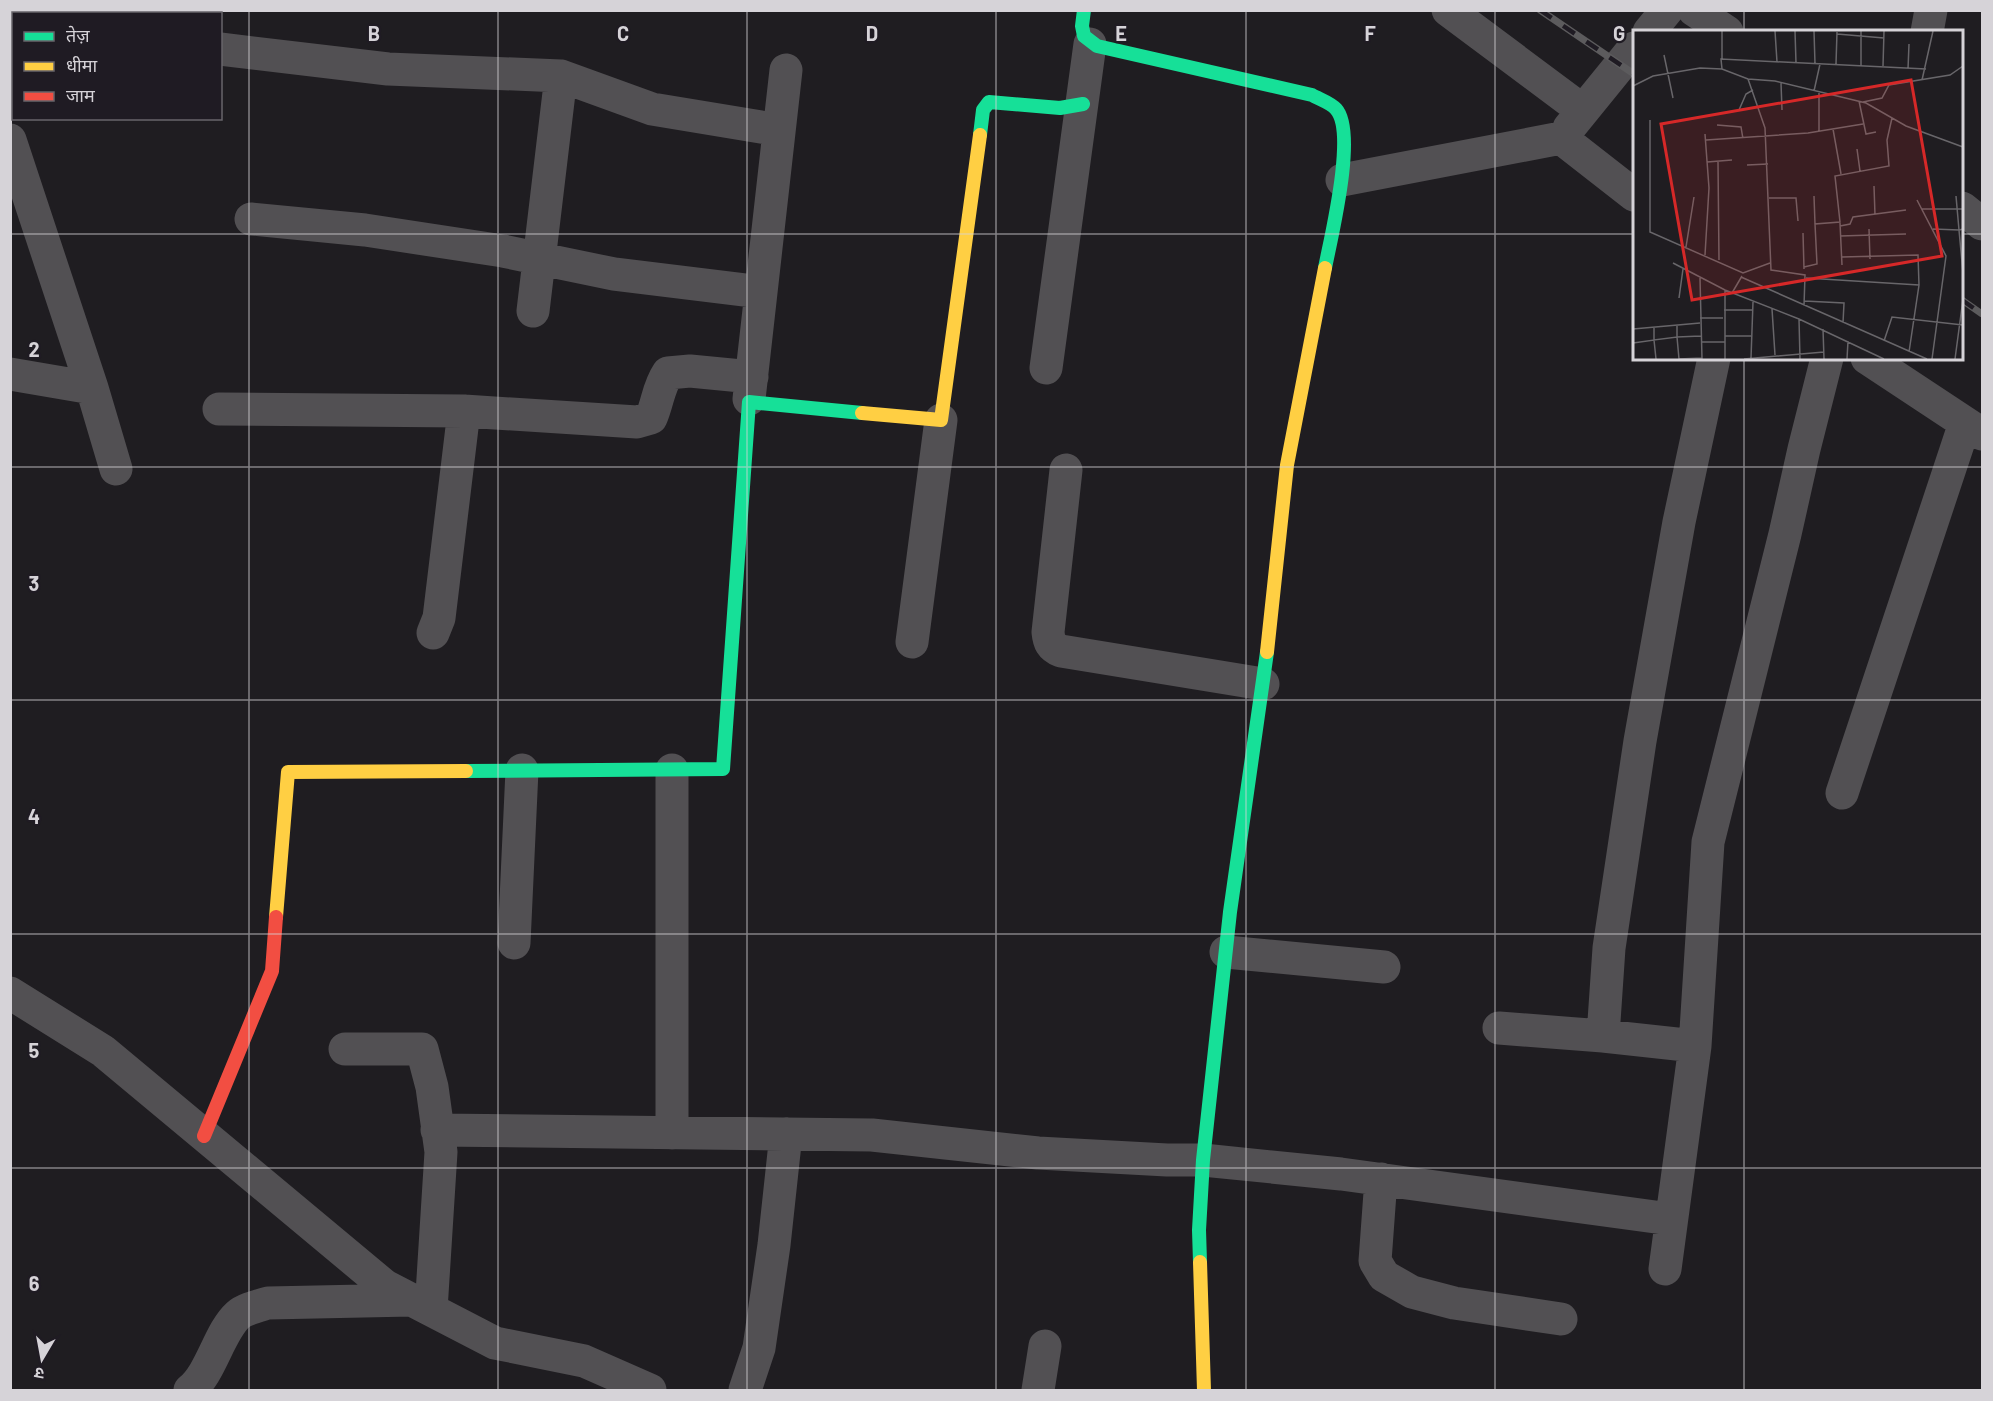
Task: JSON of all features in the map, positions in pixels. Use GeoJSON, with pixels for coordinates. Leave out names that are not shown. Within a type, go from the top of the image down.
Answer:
{"type":"FeatureCollection","features":[{"type":"Feature","properties":{"kind":"street"},"geometry":{"type":"LineString","coordinates":[[1448,10],[1582,110]]}},
{"type":"Feature","properties":{"kind":"street"},"geometry":{"type":"LineString","coordinates":[[1651,30],[1667,10]]}},
{"type":"Feature","properties":{"kind":"street"},"geometry":{"type":"LineString","coordinates":[[1694,10],[1725,30]]}},
{"type":"Feature","properties":{"kind":"street"},"geometry":{"type":"LineString","coordinates":[[1729,30],[1734,10]]}},
{"type":"Feature","properties":{"kind":"street"},"geometry":{"type":"LineString","coordinates":[[1927,30],[1931,10]]}},
{"type":"Feature","properties":{"kind":"street"},"geometry":{"type":"LineString","coordinates":[[1046,368],[1083,104],[1081,20]]}},
{"type":"Feature","properties":{"kind":"street"},"geometry":{"type":"LineString","coordinates":[[1081,20],[1105,49],[1312,95],[1336,109],[1344,125],[1342,180],[1287,465],[1263,684],[1226,952],[1203,1160],[1198,1230],[1204,1390]]}},
{"type":"Feature","properties":{"kind":"street"},"geometry":{"type":"LineString","coordinates":[[222,49],[388,69],[561,76],[652,109],[779,130]]}},
{"type":"Feature","properties":{"kind":"street"},"geometry":{"type":"LineString","coordinates":[[1342,180],[1561,138],[1633,50]]}},
{"type":"Feature","properties":{"kind":"street"},"geometry":{"type":"LineString","coordinates":[[204,1136],[272,970],[288,772],[723,769],[751,389],[786,70]]}},
{"type":"Feature","properties":{"kind":"street"},"geometry":{"type":"LineString","coordinates":[[533,311],[561,76]]}},
{"type":"Feature","properties":{"kind":"street"},"geometry":{"type":"LineString","coordinates":[[912,642],[983,110],[989,102],[1060,108],[1083,104]]}},
{"type":"Feature","properties":{"kind":"street"},"geometry":{"type":"LineString","coordinates":[[1561,138],[1633,193]]}},
{"type":"Feature","properties":{"kind":"street"},"geometry":{"type":"LineString","coordinates":[[10,140],[24,219],[92,388],[117,469]]}},
{"type":"Feature","properties":{"kind":"street"},"geometry":{"type":"LineString","coordinates":[[1963,209],[1983,224]]}},
{"type":"Feature","properties":{"kind":"street"},"geometry":{"type":"LineString","coordinates":[[251,219],[365,230],[538,258],[614,274],[761,292]]}},
{"type":"Feature","properties":{"kind":"street"},"geometry":{"type":"LineString","coordinates":[[1603,1036],[1609,948],[1640,741],[1679,522],[1714,360]]}},
{"type":"Feature","properties":{"kind":"street"},"geometry":{"type":"LineString","coordinates":[[1665,1269],[1695,1046],[1708,842],[1827,360]]}},
{"type":"Feature","properties":{"kind":"street"},"geometry":{"type":"LineString","coordinates":[[1842,793],[1974,428],[1870,360]]}},
{"type":"Feature","properties":{"kind":"street"},"geometry":{"type":"LineString","coordinates":[[219,409],[464,411],[637,422],[651,418],[658,403],[660,386],[668,373],[690,370],[751,389],[941,420]]}},
{"type":"Feature","properties":{"kind":"street"},"geometry":{"type":"LineString","coordinates":[[10,374],[92,388]]}},
{"type":"Feature","properties":{"kind":"street"},"geometry":{"type":"LineString","coordinates":[[433,633],[439,618],[464,411]]}},
{"type":"Feature","properties":{"kind":"street"},"geometry":{"type":"LineString","coordinates":[[1066,470],[1048,632],[1049,642],[1054,648],[1263,684]]}},
{"type":"Feature","properties":{"kind":"street"},"geometry":{"type":"LineString","coordinates":[[514,943],[522,770]]}},
{"type":"Feature","properties":{"kind":"street"},"geometry":{"type":"LineString","coordinates":[[672,770],[672,1132]]}},
{"type":"Feature","properties":{"kind":"street"},"geometry":{"type":"LineString","coordinates":[[1226,952],[1384,967]]}},
{"type":"Feature","properties":{"kind":"street"},"geometry":{"type":"LineString","coordinates":[[10,993],[103,1051],[384,1286],[495,1343],[584,1361],[650,1390]]}},
{"type":"Feature","properties":{"kind":"street"},"geometry":{"type":"LineString","coordinates":[[1499,1028],[1695,1046]]}},
{"type":"Feature","properties":{"kind":"street"},"geometry":{"type":"LineString","coordinates":[[345,1049],[422,1049],[432,1087],[441,1152],[421,1305]]}},
{"type":"Feature","properties":{"kind":"street"},"geometry":{"type":"LineString","coordinates":[[437,1130],[872,1135],[1038,1153],[1203,1160],[1381,1179],[1670,1219]]}},
{"type":"Feature","properties":{"kind":"street"},"geometry":{"type":"LineString","coordinates":[[745,1390],[759,1348],[774,1245],[786,1134]]}},
{"type":"Feature","properties":{"kind":"street"},"geometry":{"type":"LineString","coordinates":[[1381,1179],[1375,1261],[1384,1276],[1412,1292],[1454,1302],[1561,1319]]}},
{"type":"Feature","properties":{"kind":"street"},"geometry":{"type":"LineString","coordinates":[[190,1390],[200,1380],[238,1315],[252,1308],[268,1303],[421,1305]]}},
{"type":"Feature","properties":{"kind":"street"},"geometry":{"type":"LineString","coordinates":[[1038,1390],[1045,1346]]}},
{"type":"Feature","properties":{"kind":"railway"},"geometry":{"type":"LineString","coordinates":[[1540,10],[1633,73]]}},
{"type":"Feature","properties":{"kind":"railway"},"geometry":{"type":"LineString","coordinates":[[1963,301],[1982,314]]}},
{"type":"Feature","properties":{"kind":"traffic: fast"},"geometry":{"type":"LineString","coordinates":[[1084,10],[1082,26],[1084,36],[1097,46],[1312,95],[1336,109],[1342,121],[1343,161],[1337,210],[1325,268]]}},
{"type":"Feature","properties":{"kind":"traffic: fast"},"geometry":{"type":"LineString","coordinates":[[980,135],[983,110],[989,102],[1060,108],[1083,104]]}},
{"type":"Feature","properties":{"kind":"traffic: fast"},"geometry":{"type":"LineString","coordinates":[[466,771],[723,769],[749,402],[862,413]]}},
{"type":"Feature","properties":{"kind":"traffic: fast"},"geometry":{"type":"LineString","coordinates":[[1200,1262],[1199,1230],[1203,1160],[1230,912],[1267,652]]}},
{"type":"Feature","properties":{"kind":"traffic: slow"},"geometry":{"type":"LineString","coordinates":[[862,413],[941,420],[980,135]]}},
{"type":"Feature","properties":{"kind":"traffic: slow"},"geometry":{"type":"LineString","coordinates":[[1267,652],[1287,465],[1325,268]]}},
{"type":"Feature","properties":{"kind":"traffic: slow"},"geometry":{"type":"LineString","coordinates":[[276,917],[288,772],[466,771]]}},
{"type":"Feature","properties":{"kind":"traffic: slow"},"geometry":{"type":"LineString","coordinates":[[1200,1262],[1204,1390]]}},
{"type":"Feature","properties":{"kind":"traffic: jam"},"geometry":{"type":"LineString","coordinates":[[204,1136],[272,971],[276,917]]}}]}
